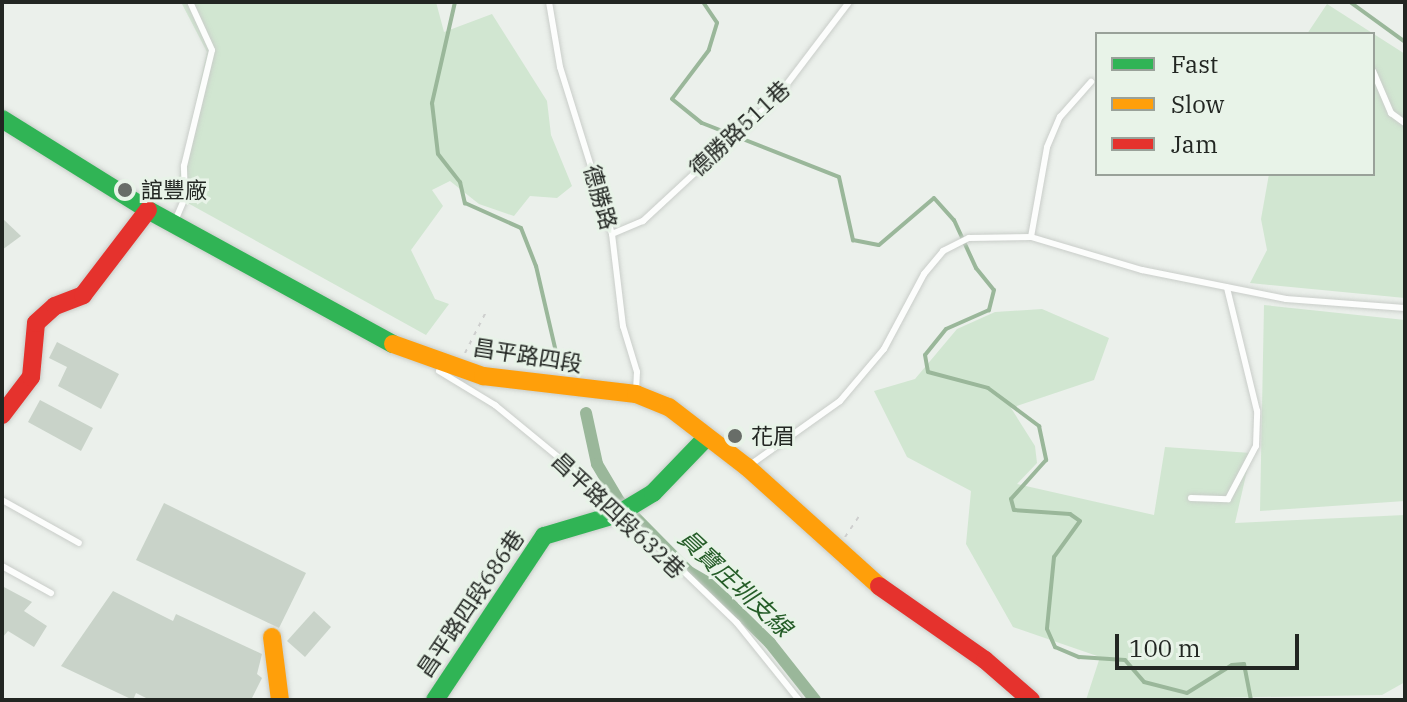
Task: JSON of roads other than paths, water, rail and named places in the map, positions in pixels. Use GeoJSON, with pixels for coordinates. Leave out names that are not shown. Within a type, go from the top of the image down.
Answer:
{"type":"FeatureCollection","features":[{"type":"Feature","properties":{"kind":"street","name":"昌平路四段"},"geometry":{"type":"LineString","coordinates":[[2,119],[148,210],[416,356],[458,368],[636,394],[669,407],[747,467],[836,551],[1031,700]]}},
{"type":"Feature","properties":{"kind":"street"},"geometry":{"type":"LineString","coordinates":[[3,411],[31,377],[36,323],[55,306],[83,295],[148,210]]}},
{"type":"Feature","properties":{"kind":"street","name":"昌平路四段686巷"},"geometry":{"type":"LineString","coordinates":[[435,700],[544,536],[618,514],[653,493],[706,438]]}},
{"type":"Feature","properties":{"kind":"street"},"geometry":{"type":"LineString","coordinates":[[272,637],[280,700]]}},
{"type":"Feature","properties":{"kind":"lane"},"geometry":{"type":"LineString","coordinates":[[173,224],[185,198],[184,166],[212,50],[190,2]]}},
{"type":"Feature","properties":{"kind":"lane","name":"德勝路"},"geometry":{"type":"LineString","coordinates":[[549,2],[560,67],[612,234],[623,326],[637,372],[636,394]]}},
{"type":"Feature","properties":{"kind":"lane","name":"德勝路511巷"},"geometry":{"type":"LineString","coordinates":[[612,234],[643,221],[777,97],[849,2]]}},
{"type":"Feature","properties":{"kind":"lane"},"geometry":{"type":"LineString","coordinates":[[1375,76],[1391,113],[1405,123]]}},
{"type":"Feature","properties":{"kind":"lane"},"geometry":{"type":"LineString","coordinates":[[1031,237],[1047,147],[1060,117],[1091,82]]}},
{"type":"Feature","properties":{"kind":"lane"},"geometry":{"type":"LineString","coordinates":[[747,467],[840,401],[884,349],[924,274],[951,246],[969,238],[1031,237],[1227,288],[1286,299],[1405,308]]}},
{"type":"Feature","properties":{"kind":"lane"},"geometry":{"type":"LineString","coordinates":[[1191,498],[1228,499],[1256,446],[1257,411],[1227,288]]}},
{"type":"Feature","properties":{"kind":"lane","name":"昌平路四段632巷"},"geometry":{"type":"LineString","coordinates":[[416,356],[495,405],[601,492],[618,514],[737,623],[799,700]]}},
{"type":"Feature","properties":{"kind":"lane"},"geometry":{"type":"LineString","coordinates":[[2,500],[79,543]]}},
{"type":"Feature","properties":{"kind":"lane"},"geometry":{"type":"LineString","coordinates":[[2,566],[51,593]]}},
{"type":"Feature","properties":{"kind":"waterway"},"geometry":{"type":"LineString","coordinates":[[455,2],[432,103],[438,154],[460,182],[465,203],[521,228],[536,266],[557,356]]}},
{"type":"Feature","properties":{"kind":"waterway"},"geometry":{"type":"LineString","coordinates":[[703,2],[717,23],[709,50],[672,99],[702,123],[839,177],[853,240],[879,245],[934,198],[954,220],[976,268],[994,290],[989,310],[946,329],[925,355],[928,372],[988,388],[1039,426],[1046,460],[1011,499],[1014,510],[1070,514],[1080,521],[1054,557],[1047,629],[1055,647],[1079,657],[1125,660],[1144,682],[1187,693],[1232,665],[1244,664],[1251,700]]}},
{"type":"Feature","properties":{"kind":"waterway"},"geometry":{"type":"LineString","coordinates":[[1350,2],[1405,42]]}},
{"type":"Feature","properties":{"kind":"waterway","name":"員寶庄圳支線"},"geometry":{"type":"LineString","coordinates":[[586,413],[597,464],[619,501],[689,572],[710,584],[770,643],[815,700]]}},
{"type":"Feature","properties":{"kind":"waterway"},"geometry":{"type":"LineString","coordinates":[[1322,700],[1340,700]]}},
{"type":"Feature","properties":{"kind":"place","name":"誼豐廠"},"geometry":{"type":"Point","coordinates":[125,190]}},
{"type":"Feature","properties":{"kind":"place","name":"花眉"},"geometry":{"type":"Point","coordinates":[735,436]}}]}
